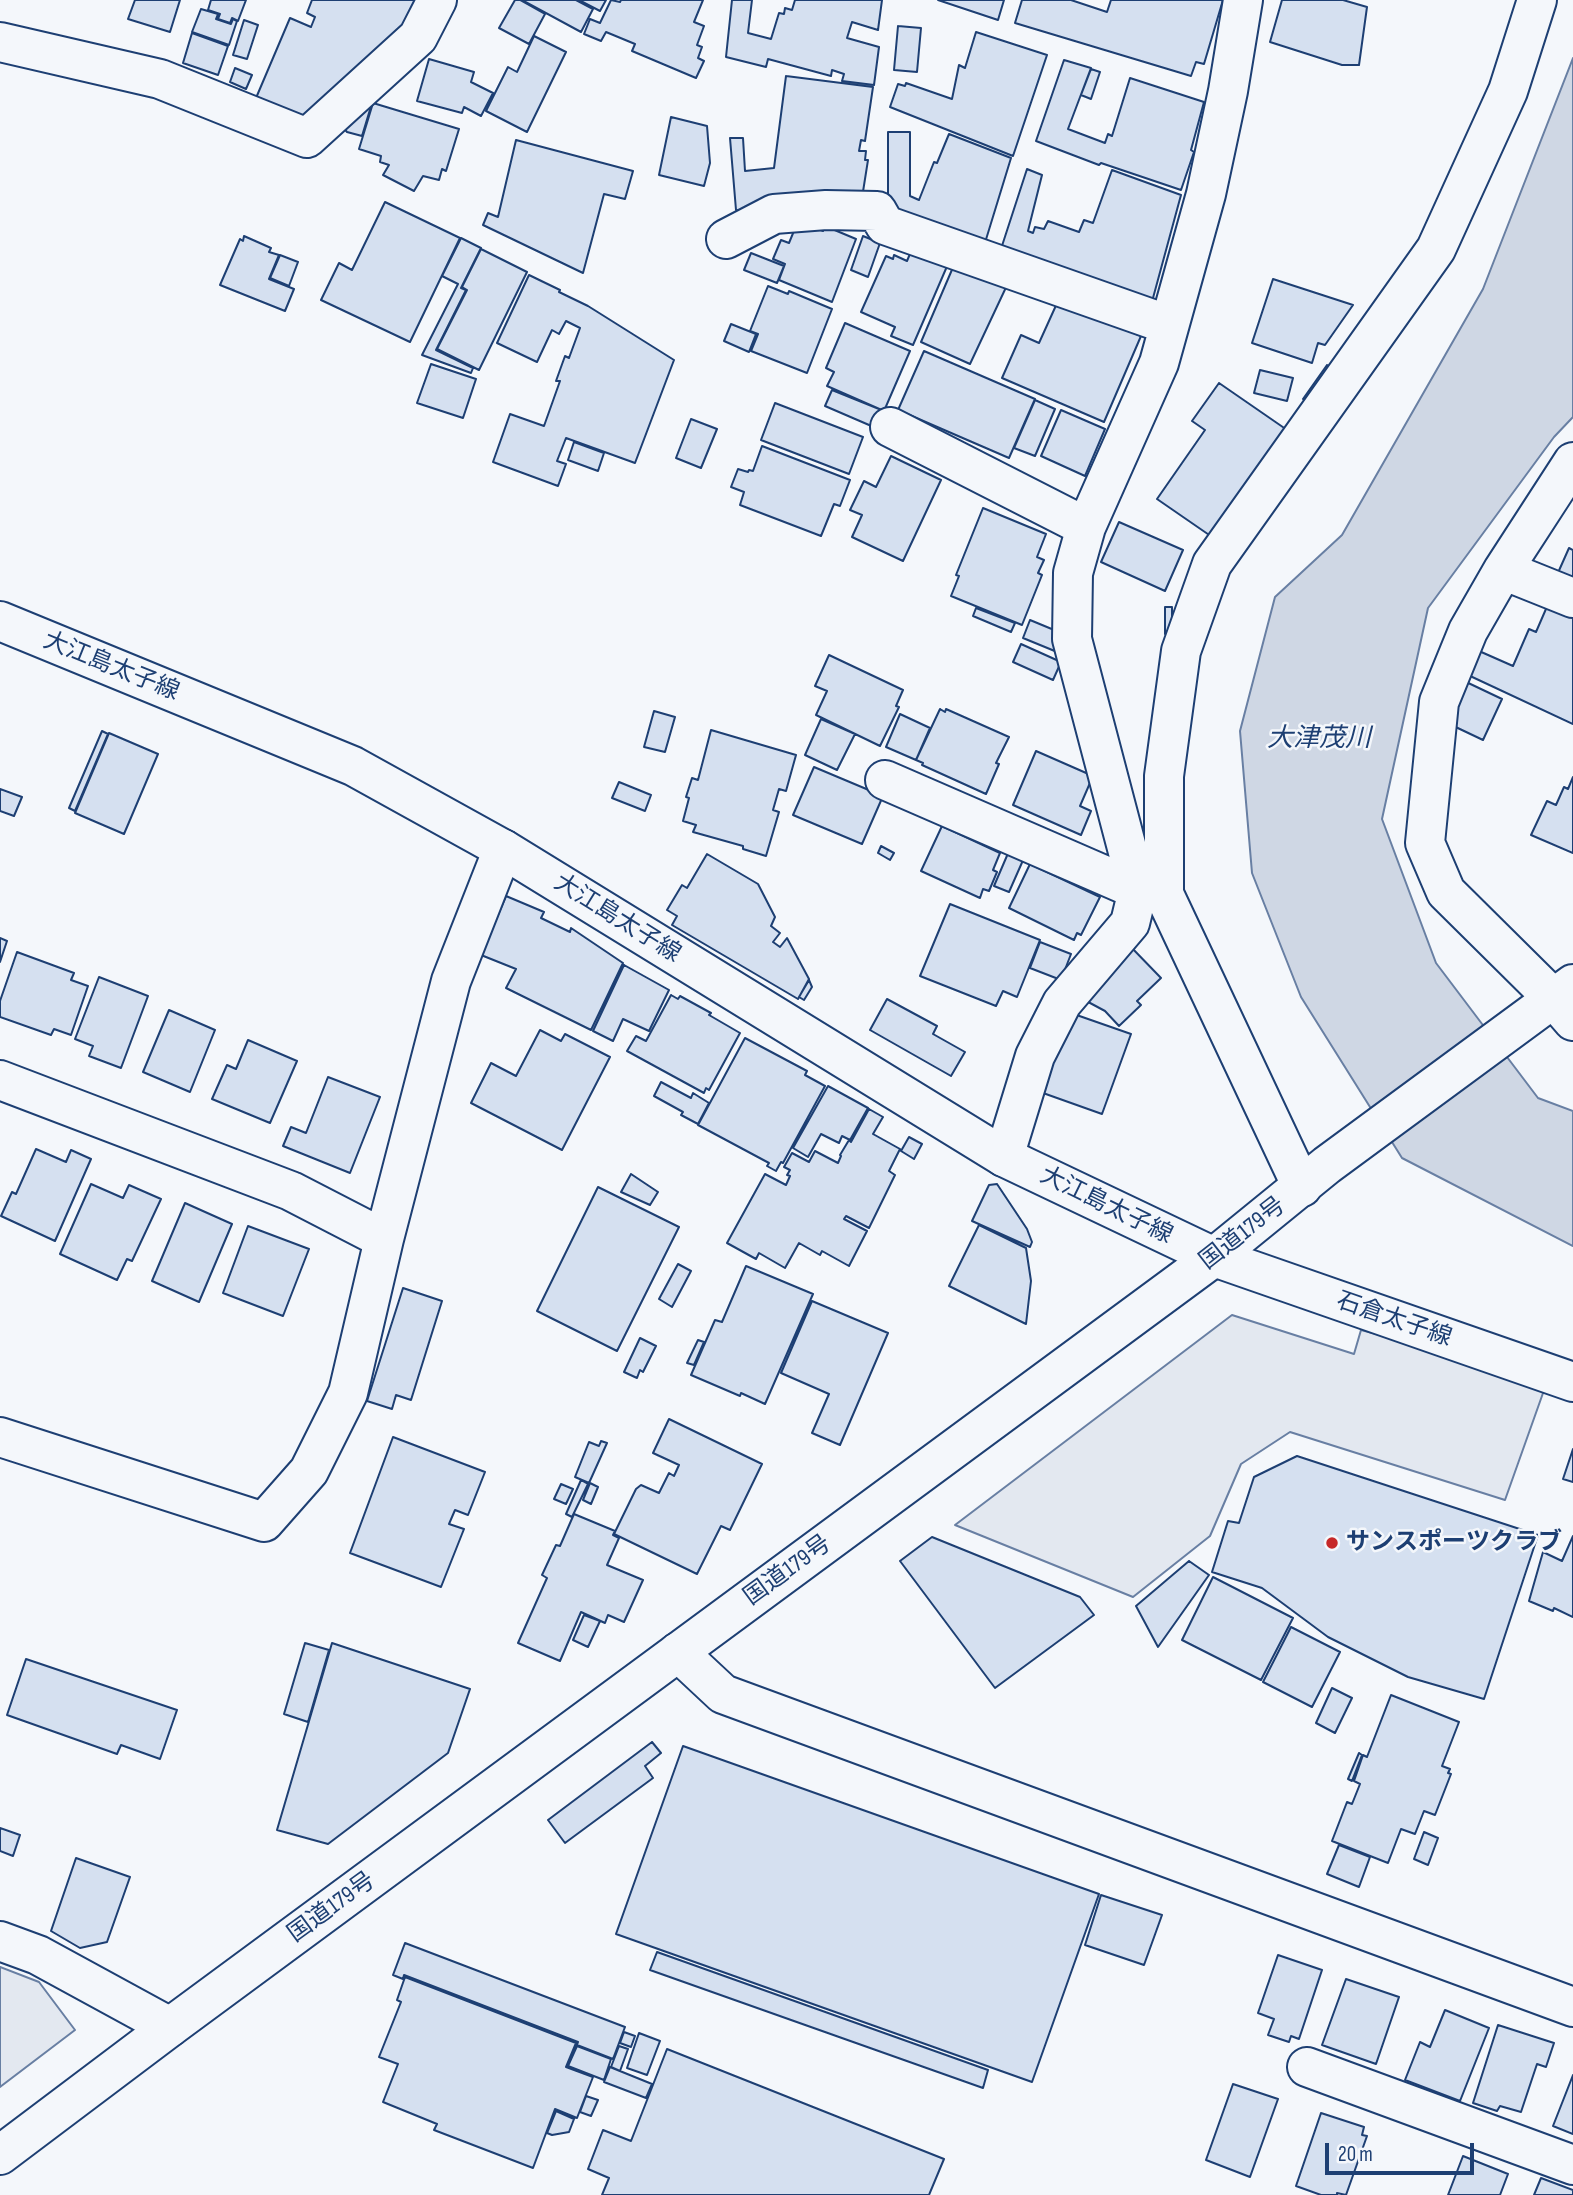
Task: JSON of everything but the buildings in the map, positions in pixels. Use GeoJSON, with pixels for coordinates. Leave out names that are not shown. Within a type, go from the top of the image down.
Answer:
{"type":"FeatureCollection","features":[{"type":"Feature","properties":{"kind":"main road"},"geometry":{"type":"LineString","coordinates":[[0,42],[160,79],[307,138],[418,37],[437,0]]}},
{"type":"Feature","properties":{"kind":"main road"},"geometry":{"type":"LineString","coordinates":[[1243,0],[1228,91],[1206,194],[1159,363],[1086,527],[1073,573],[1072,639],[1151,892],[1315,1176]]}},
{"type":"Feature","properties":{"kind":"main road"},"geometry":{"type":"LineString","coordinates":[[1004,1157],[1035,1056],[1062,1003],[1130,923],[1151,892],[1181,651],[1212,564],[1436,249],[1508,91],[1537,0]]}},
{"type":"Feature","properties":{"kind":"main road"},"geometry":{"type":"LineString","coordinates":[[726,239],[774,214],[826,210],[877,211],[885,225],[1169,325]]}},
{"type":"Feature","properties":{"kind":"main road"},"geometry":{"type":"LineString","coordinates":[[890,427],[1086,527]]}},
{"type":"Feature","properties":{"kind":"main road"},"geometry":{"type":"LineString","coordinates":[[1556,1006],[1446,892],[1424,843],[1439,702],[1468,631],[1503,570],[1573,461]]}},
{"type":"Feature","properties":{"kind":"main road"},"geometry":{"type":"LineString","coordinates":[[1503,570],[1573,598]]}},
{"type":"Feature","properties":{"kind":"main road","name":"大江島太子線"},"geometry":{"type":"LineString","coordinates":[[0,621],[353,766],[503,849],[1004,1157],[1214,1257]]}},
{"type":"Feature","properties":{"kind":"main road"},"geometry":{"type":"LineString","coordinates":[[885,780],[1151,892]]}},
{"type":"Feature","properties":{"kind":"main road"},"geometry":{"type":"LineString","coordinates":[[0,1437],[264,1522],[309,1471],[348,1394],[384,1239],[451,981],[503,849]]}},
{"type":"Feature","properties":{"kind":"main road","name":"国道179号"},"geometry":{"type":"LineString","coordinates":[[0,2155],[1214,1257],[1315,1176],[1556,1006]]}},
{"type":"Feature","properties":{"kind":"main road"},"geometry":{"type":"LineString","coordinates":[[0,1080],[291,1191],[384,1239]]}},
{"type":"Feature","properties":{"kind":"main road","name":"石倉太子線"},"geometry":{"type":"LineString","coordinates":[[1214,1257],[1573,1382]]}},
{"type":"Feature","properties":{"kind":"main road"},"geometry":{"type":"LineString","coordinates":[[678,1652],[723,1694],[1573,2007]]}},
{"type":"Feature","properties":{"kind":"main road"},"geometry":{"type":"LineString","coordinates":[[0,1941],[38,1955],[170,2027]]}},
{"type":"Feature","properties":{"kind":"main road"},"geometry":{"type":"LineString","coordinates":[[1307,2067],[1573,2165]]}},
{"type":"Feature","properties":{"kind":"shaded area"},"geometry":{"type":"Polygon","coordinates":[[[1232,1315],[1354,1354],[1361,1330],[1548,1379],[1505,1500],[1290,1432],[1241,1464],[1210,1536],[1133,1597],[955,1525],[1232,1315]]]}},
{"type":"Feature","properties":{"kind":"shaded area"},"geometry":{"type":"Polygon","coordinates":[[[0,1967],[39,1982],[75,2030],[0,2087],[0,1967]]]}},
{"type":"Feature","properties":{"kind":"water","name":"大津茂川"},"geometry":{"type":"Polygon","coordinates":[[[1573,58],[1573,417],[1554,437],[1428,608],[1382,819],[1436,963],[1538,1098],[1573,1111],[1573,1246],[1402,1158],[1301,997],[1252,873],[1240,731],[1275,597],[1342,535],[1483,289],[1573,58]]]}},
{"type":"Feature","properties":{"kind":"place","name":"サンスポーツクラブ"},"geometry":{"type":"Point","coordinates":[1332,1543]}}]}
